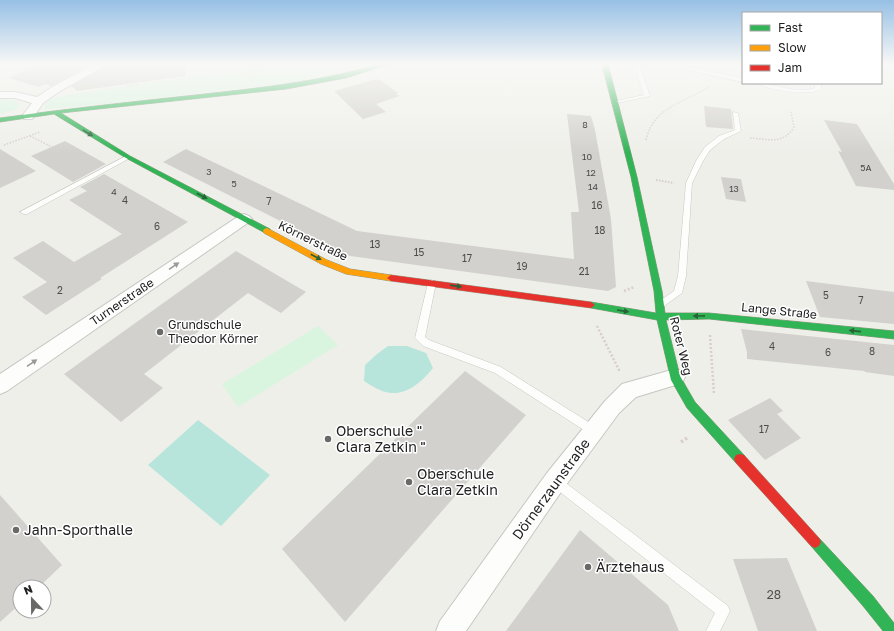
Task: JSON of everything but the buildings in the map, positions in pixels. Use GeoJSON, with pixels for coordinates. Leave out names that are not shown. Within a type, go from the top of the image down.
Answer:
{"type":"FeatureCollection","features":[{"type":"Feature","properties":{"kind":"street"},"geometry":{"type":"LineString","coordinates":[[28,116],[39,101],[49,93]]}},
{"type":"Feature","properties":{"kind":"street"},"geometry":{"type":"LineString","coordinates":[[0,120],[55,112],[226,93]]}},
{"type":"Feature","properties":{"kind":"street","name":"Roter Weg"},"geometry":{"type":"LineString","coordinates":[[612,93],[634,177],[660,304],[661,317],[675,377],[691,405],[868,601],[892,631]]}},
{"type":"Feature","properties":{"kind":"street"},"geometry":{"type":"LineString","coordinates":[[0,95],[15,95],[39,101]]}},
{"type":"Feature","properties":{"kind":"street","name":"Körnerstraße"},"geometry":{"type":"LineString","coordinates":[[55,112],[128,157],[324,262],[350,272],[586,304],[661,317]]}},
{"type":"Feature","properties":{"kind":"street","name":"Turnerstraße"},"geometry":{"type":"LineString","coordinates":[[0,385],[244,219]]}},
{"type":"Feature","properties":{"kind":"street","name":"Lange Straße"},"geometry":{"type":"LineString","coordinates":[[661,317],[709,316],[894,335]]}},
{"type":"Feature","properties":{"kind":"street","name":"Dörnerzaunstraße"},"geometry":{"type":"LineString","coordinates":[[450,631],[555,481],[612,407],[629,390],[675,377]]}},
{"type":"Feature","properties":{"kind":"lane"},"geometry":{"type":"LineString","coordinates":[[614,103],[647,96],[646,93]]}},
{"type":"Feature","properties":{"kind":"lane"},"geometry":{"type":"LineString","coordinates":[[660,304],[678,293],[682,276],[689,185],[701,157],[710,146],[725,135],[738,131],[735,113]]}},
{"type":"Feature","properties":{"kind":"lane"},"geometry":{"type":"LineString","coordinates":[[24,212],[128,157]]}},
{"type":"Feature","properties":{"kind":"lane"},"geometry":{"type":"LineString","coordinates":[[432,283],[420,338],[426,343],[498,370],[594,431]]}},
{"type":"Feature","properties":{"kind":"lane"},"geometry":{"type":"LineString","coordinates":[[555,481],[723,611],[713,631]]}},
{"type":"Feature","properties":{"kind":"path"},"geometry":{"type":"LineString","coordinates":[[628,158],[645,150],[647,128],[657,117],[673,105],[697,93]]}},
{"type":"Feature","properties":{"kind":"path"},"geometry":{"type":"LineString","coordinates":[[768,138],[781,140],[789,136],[794,127],[791,112]]}},
{"type":"Feature","properties":{"kind":"path"},"geometry":{"type":"LineString","coordinates":[[4,145],[43,131]]}},
{"type":"Feature","properties":{"kind":"path"},"geometry":{"type":"LineString","coordinates":[[30,136],[52,147]]}},
{"type":"Feature","properties":{"kind":"path"},"geometry":{"type":"LineString","coordinates":[[650,180],[689,185]]}},
{"type":"Feature","properties":{"kind":"path"},"geometry":{"type":"LineString","coordinates":[[709,316],[714,404],[709,425]]}},
{"type":"Feature","properties":{"kind":"green space"},"geometry":{"type":"Polygon","coordinates":[[[77,93],[197,93],[45,109],[44,105],[48,100],[77,93]]]}},
{"type":"Feature","properties":{"kind":"green space"},"geometry":{"type":"Polygon","coordinates":[[[0,99],[14,100],[20,104],[15,110],[0,114],[0,99]]]}},
{"type":"Feature","properties":{"kind":"green space"},"geometry":{"type":"Polygon","coordinates":[[[318,326],[338,345],[238,407],[222,384],[318,326]]]}},
{"type":"Feature","properties":{"kind":"shaded area"},"geometry":{"type":"Polygon","coordinates":[[[388,346],[407,346],[426,353],[433,368],[416,385],[403,392],[388,393],[378,389],[364,381],[365,365],[388,346]]]}},
{"type":"Feature","properties":{"kind":"shaded area"},"geometry":{"type":"Polygon","coordinates":[[[198,420],[270,475],[221,526],[148,465],[198,420]]]}},
{"type":"Feature","properties":{"kind":"traffic: fast"},"geometry":{"type":"LineString","coordinates":[[0,120],[55,112],[226,93]]}},
{"type":"Feature","properties":{"kind":"traffic: fast"},"geometry":{"type":"LineString","coordinates":[[613,93],[634,177],[658,291],[661,317],[675,377],[691,405],[740,459]]}},
{"type":"Feature","properties":{"kind":"traffic: fast"},"geometry":{"type":"LineString","coordinates":[[55,112],[128,157],[267,231]]}},
{"type":"Feature","properties":{"kind":"traffic: fast"},"geometry":{"type":"LineString","coordinates":[[591,305],[661,317],[709,316],[894,335]]}},
{"type":"Feature","properties":{"kind":"traffic: fast"},"geometry":{"type":"LineString","coordinates":[[815,542],[868,601],[892,631]]}},
{"type":"Feature","properties":{"kind":"traffic: slow"},"geometry":{"type":"LineString","coordinates":[[267,231],[324,262],[349,272],[391,278]]}},
{"type":"Feature","properties":{"kind":"traffic: jam"},"geometry":{"type":"LineString","coordinates":[[391,278],[591,305]]}},
{"type":"Feature","properties":{"kind":"traffic: jam"},"geometry":{"type":"LineString","coordinates":[[740,459],[815,542]]}},
{"type":"Feature","properties":{"kind":"place","name":"Grundschule Theodor Körner"},"geometry":{"type":"Point","coordinates":[160,332]}},
{"type":"Feature","properties":{"kind":"place","name":"Oberschule \" Clara Zetkin \""},"geometry":{"type":"Point","coordinates":[328,439]}},
{"type":"Feature","properties":{"kind":"place","name":"Oberschule Clara Zetkin"},"geometry":{"type":"Point","coordinates":[409,482]}},
{"type":"Feature","properties":{"kind":"place","name":"Jahn-Sporthalle"},"geometry":{"type":"Point","coordinates":[16,530]}},
{"type":"Feature","properties":{"kind":"place","name":"Ärztehaus"},"geometry":{"type":"Point","coordinates":[588,567]}}]}
